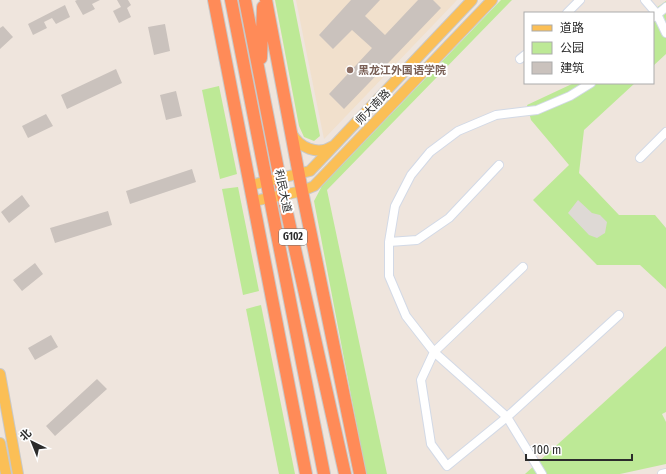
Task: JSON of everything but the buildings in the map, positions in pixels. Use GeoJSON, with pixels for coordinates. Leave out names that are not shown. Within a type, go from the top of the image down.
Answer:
{"type":"FeatureCollection","features":[{"type":"Feature","properties":{"kind":"highway"},"geometry":{"type":"LineString","coordinates":[[214,0],[306,474]]}},
{"type":"Feature","properties":{"kind":"highway"},"geometry":{"type":"LineString","coordinates":[[229,72],[231,0]]}},
{"type":"Feature","properties":{"kind":"highway","name":"利民大道"},"geometry":{"type":"LineString","coordinates":[[231,0],[324,474]]}},
{"type":"Feature","properties":{"kind":"highway","name":"利民大道"},"geometry":{"type":"LineString","coordinates":[[245,0],[283,194],[345,474]]}},
{"type":"Feature","properties":{"kind":"highway"},"geometry":{"type":"LineString","coordinates":[[260,80],[263,0]]}},
{"type":"Feature","properties":{"kind":"highway"},"geometry":{"type":"LineString","coordinates":[[266,0],[302,191],[360,474]]}},
{"type":"Feature","properties":{"kind":"main road","name":"师大南路"},"geometry":{"type":"LineString","coordinates":[[251,185],[299,175],[310,171],[472,0]]}},
{"type":"Feature","properties":{"kind":"main road","name":"师大南路"},"geometry":{"type":"LineString","coordinates":[[254,200],[302,191],[314,186],[492,0]]}},
{"type":"Feature","properties":{"kind":"main road"},"geometry":{"type":"LineString","coordinates":[[291,131],[299,143],[312,150],[327,149],[338,142]]}},
{"type":"Feature","properties":{"kind":"main road"},"geometry":{"type":"LineString","coordinates":[[0,374],[18,474]]}},
{"type":"Feature","properties":{"kind":"main road"},"geometry":{"type":"LineString","coordinates":[[0,443],[6,474]]}},
{"type":"Feature","properties":{"kind":"street"},"geometry":{"type":"LineString","coordinates":[[568,12],[580,0]]}},
{"type":"Feature","properties":{"kind":"street"},"geometry":{"type":"LineString","coordinates":[[645,0],[652,12]]}},
{"type":"Feature","properties":{"kind":"street"},"geometry":{"type":"LineString","coordinates":[[666,7],[655,16],[666,33]]}},
{"type":"Feature","properties":{"kind":"street"},"geometry":{"type":"LineString","coordinates":[[542,474],[507,417],[434,352],[406,316],[389,276],[389,242],[395,206],[411,175],[430,152],[458,131],[496,115],[537,110],[570,96],[588,84]]}},
{"type":"Feature","properties":{"kind":"street"},"geometry":{"type":"LineString","coordinates":[[640,158],[666,132]]}},
{"type":"Feature","properties":{"kind":"street"},"geometry":{"type":"LineString","coordinates":[[389,242],[417,240],[449,218],[499,165]]}},
{"type":"Feature","properties":{"kind":"street"},"geometry":{"type":"LineString","coordinates":[[447,466],[431,444],[421,380],[434,352],[522,267]]}},
{"type":"Feature","properties":{"kind":"street"},"geometry":{"type":"LineString","coordinates":[[442,474],[447,466],[507,417],[619,315]]}},
{"type":"Feature","properties":{"kind":"street"},"geometry":{"type":"LineString","coordinates":[[662,474],[666,473]]}},
{"type":"Feature","properties":{"kind":"shaded area","name":"黑龙江外国语学院"},"geometry":{"type":"Polygon","coordinates":[[[296,0],[457,0],[324,139],[296,0]]]}},
{"type":"Feature","properties":{"kind":"shaded area"},"geometry":{"type":"Polygon","coordinates":[[[578,200],[592,213],[600,215],[607,222],[605,233],[597,238],[589,235],[568,213],[578,200]]]}},
{"type":"Feature","properties":{"kind":"green space"},"geometry":{"type":"Polygon","coordinates":[[[275,0],[293,0],[320,136],[314,141],[304,137],[299,126],[275,0]]]}},
{"type":"Feature","properties":{"kind":"green space"},"geometry":{"type":"Polygon","coordinates":[[[501,0],[512,0],[327,190],[387,474],[366,474],[314,201],[322,186],[501,0]]]}},
{"type":"Feature","properties":{"kind":"green space"},"geometry":{"type":"Polygon","coordinates":[[[666,1],[666,54],[654,65],[654,12],[650,12],[666,1]]]}},
{"type":"Feature","properties":{"kind":"green space"},"geometry":{"type":"Polygon","coordinates":[[[572,84],[634,84],[584,130],[579,173],[619,215],[655,215],[666,228],[666,289],[640,265],[597,265],[533,200],[569,165],[531,120],[527,105],[572,84]]]}},
{"type":"Feature","properties":{"kind":"green space"},"geometry":{"type":"Polygon","coordinates":[[[219,86],[237,174],[220,179],[202,90],[219,86]]]}},
{"type":"Feature","properties":{"kind":"green space"},"geometry":{"type":"Polygon","coordinates":[[[238,187],[259,291],[243,295],[222,189],[238,187]]]}},
{"type":"Feature","properties":{"kind":"green space"},"geometry":{"type":"Polygon","coordinates":[[[261,305],[295,474],[279,474],[246,309],[261,305]]]}},
{"type":"Feature","properties":{"kind":"green space"},"geometry":{"type":"Polygon","coordinates":[[[666,346],[666,412],[662,414],[666,422],[666,464],[620,474],[525,474],[666,346]]]}},
{"type":"Feature","properties":{"kind":"place","name":"黑龙江外国语学院"},"geometry":{"type":"Point","coordinates":[350,70]}}]}
